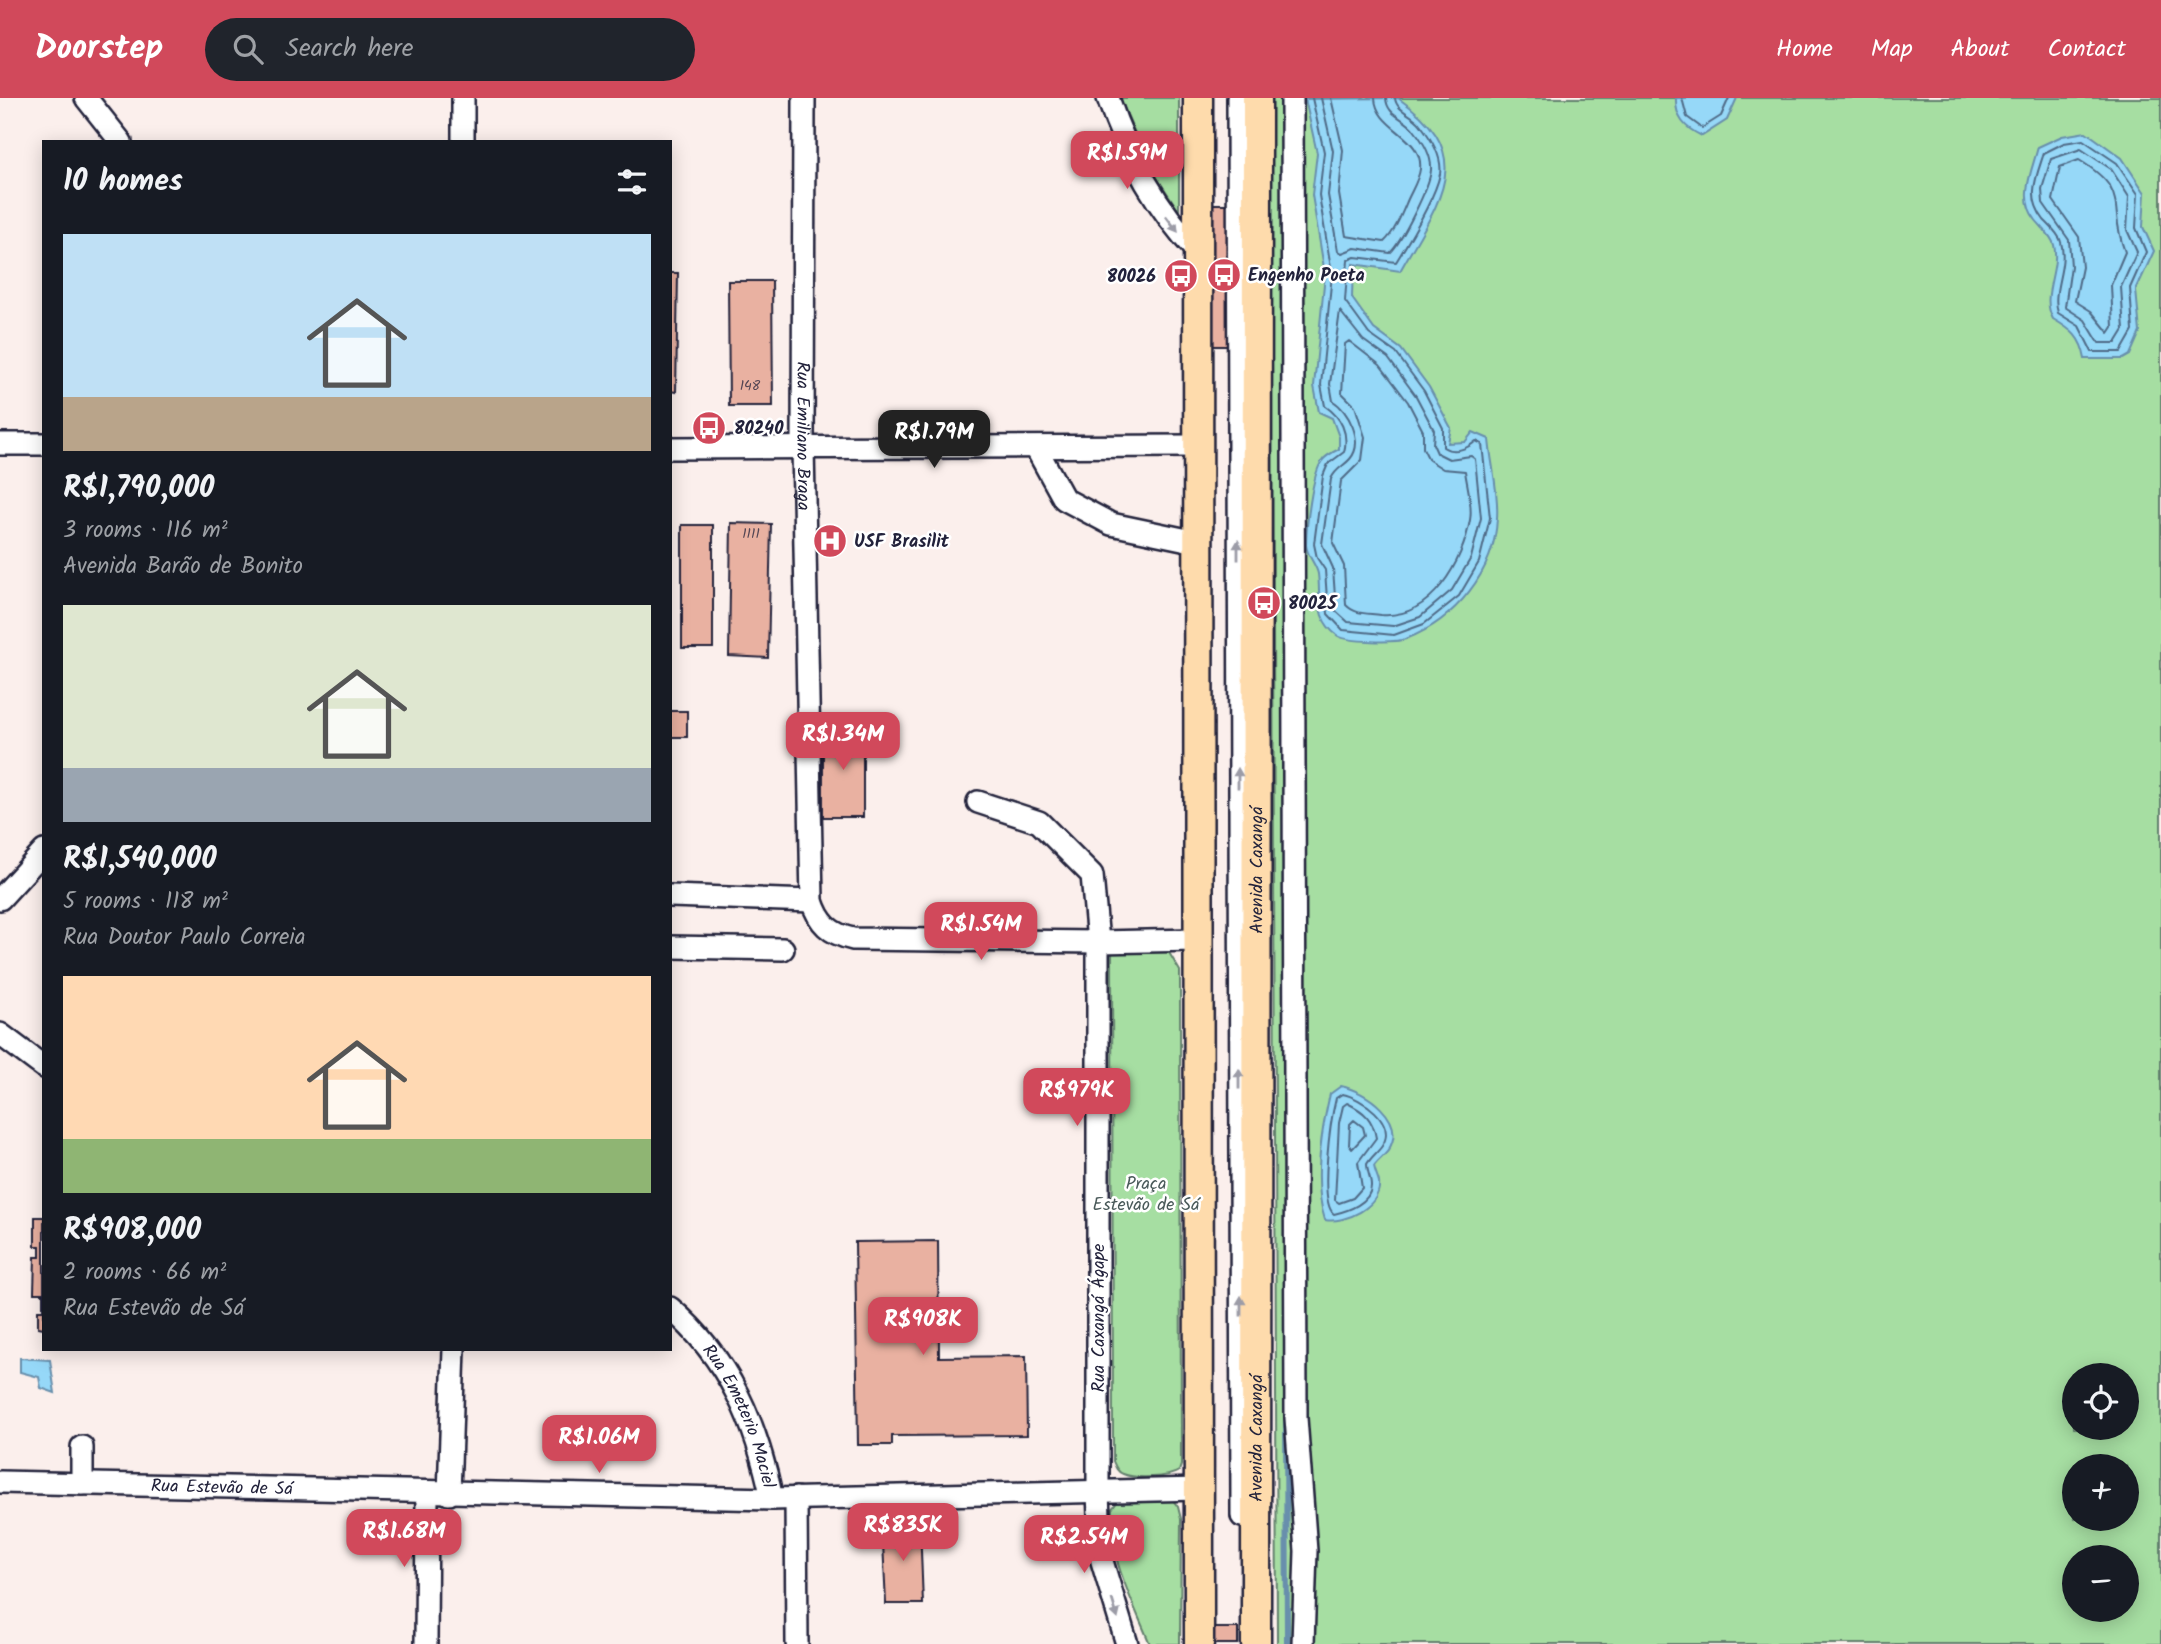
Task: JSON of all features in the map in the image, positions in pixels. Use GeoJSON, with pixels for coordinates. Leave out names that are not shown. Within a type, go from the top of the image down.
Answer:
{"type":"FeatureCollection","features":[{"type":"Feature","properties":{"kind":"main road"},"geometry":{"type":"LineString","coordinates":[[1198,98],[1196,940],[1199,1644]]}},
{"type":"Feature","properties":{"kind":"main road","name":"Avenida Caxangá"},"geometry":{"type":"LineString","coordinates":[[1256,1644],[1257,98]]}},
{"type":"Feature","properties":{"kind":"street"},"geometry":{"type":"LineString","coordinates":[[86,98],[119,140]]}},
{"type":"Feature","properties":{"kind":"street"},"geometry":{"type":"LineString","coordinates":[[463,98],[463,140]]}},
{"type":"Feature","properties":{"kind":"street","name":"Rua Emiliano Braga"},"geometry":{"type":"LineString","coordinates":[[804,98],[803,447],[813,901]]}},
{"type":"Feature","properties":{"kind":"street"},"geometry":{"type":"LineString","coordinates":[[1108,98],[1117,127],[1163,211],[1198,253]]}},
{"type":"Feature","properties":{"kind":"street"},"geometry":{"type":"LineString","coordinates":[[1209,98],[1210,1644]]}},
{"type":"Feature","properties":{"kind":"street"},"geometry":{"type":"LineString","coordinates":[[1238,98],[1242,1644]]}},
{"type":"Feature","properties":{"kind":"street"},"geometry":{"type":"LineString","coordinates":[[1292,98],[1296,1418],[1306,1551],[1303,1644]]}},
{"type":"Feature","properties":{"kind":"street"},"geometry":{"type":"LineString","coordinates":[[0,444],[42,444]]}},
{"type":"Feature","properties":{"kind":"street"},"geometry":{"type":"LineString","coordinates":[[672,448],[1197,446]]}},
{"type":"Feature","properties":{"kind":"street"},"geometry":{"type":"LineString","coordinates":[[1036,448],[1064,499],[1111,524],[1197,542]]}},
{"type":"Feature","properties":{"kind":"street","name":"Rua Caxangá Ágape"},"geometry":{"type":"LineString","coordinates":[[978,802],[1039,822],[1092,875],[1098,942],[1098,1494],[1101,1558],[1128,1644]]}},
{"type":"Feature","properties":{"kind":"street"},"geometry":{"type":"LineString","coordinates":[[0,900],[42,853]]}},
{"type":"Feature","properties":{"kind":"street"},"geometry":{"type":"LineString","coordinates":[[672,896],[813,901],[817,918],[825,926],[853,939],[1098,942],[1196,940]]}},
{"type":"Feature","properties":{"kind":"street"},"geometry":{"type":"LineString","coordinates":[[672,947],[783,949]]}},
{"type":"Feature","properties":{"kind":"street"},"geometry":{"type":"LineString","coordinates":[[0,1034],[42,1066]]}},
{"type":"Feature","properties":{"kind":"street","name":"Rua Emeterio Maciel"},"geometry":{"type":"LineString","coordinates":[[672,1310],[718,1359],[744,1402],[762,1449],[772,1499]]}},
{"type":"Feature","properties":{"kind":"street"},"geometry":{"type":"LineString","coordinates":[[449,1494],[454,1351]]}},
{"type":"Feature","properties":{"kind":"street"},"geometry":{"type":"LineString","coordinates":[[82,1447],[82,1484]]}},
{"type":"Feature","properties":{"kind":"street","name":"Rua Estevão de Sá"},"geometry":{"type":"LineString","coordinates":[[0,1482],[449,1494],[772,1499],[1098,1494],[1199,1489]]}},
{"type":"Feature","properties":{"kind":"street"},"geometry":{"type":"LineString","coordinates":[[426,1644],[427,1493]]}},
{"type":"Feature","properties":{"kind":"street"},"geometry":{"type":"LineString","coordinates":[[796,1498],[797,1644]]}},
{"type":"Feature","properties":{"kind":"green space"},"geometry":{"type":"Polygon","coordinates":[[[1120,98],[1179,98],[1179,211],[1148,164],[1120,98]]]}},
{"type":"Feature","properties":{"kind":"green space"},"geometry":{"type":"Polygon","coordinates":[[[1271,98],[2161,98],[2161,1644],[1277,1644],[1271,98]]]}},
{"type":"Feature","properties":{"kind":"green space","name":"Praça Estevão de Sá"},"geometry":{"type":"Polygon","coordinates":[[[1112,951],[1168,951],[1180,971],[1181,1465],[1179,1471],[1174,1473],[1151,1477],[1123,1474],[1113,1461],[1112,951]]]}},
{"type":"Feature","properties":{"kind":"green space"},"geometry":{"type":"Polygon","coordinates":[[[1172,1499],[1178,1507],[1181,1519],[1180,1644],[1150,1644],[1117,1561],[1113,1544],[1112,1509],[1118,1501],[1172,1499]]]}},
{"type":"Feature","properties":{"kind":"water"},"geometry":{"type":"Polygon","coordinates":[[[1398,98],[1423,119],[1438,139],[1445,159],[1444,180],[1428,222],[1400,271],[1353,264],[1352,298],[1374,329],[1401,349],[1429,387],[1451,428],[1448,443],[1465,442],[1473,432],[1489,439],[1497,518],[1489,557],[1469,592],[1456,607],[1424,631],[1406,639],[1361,641],[1338,636],[1325,623],[1320,608],[1318,574],[1306,545],[1315,477],[1323,459],[1339,449],[1339,437],[1332,418],[1319,412],[1314,386],[1325,274],[1312,195],[1317,153],[1305,99],[1398,98]]]}},
{"type":"Feature","properties":{"kind":"water"},"geometry":{"type":"Polygon","coordinates":[[[1676,98],[1737,98],[1727,120],[1702,136],[1691,130],[1679,117],[1676,98]]]}},
{"type":"Feature","properties":{"kind":"water"},"geometry":{"type":"Polygon","coordinates":[[[2086,132],[2122,158],[2145,193],[2143,227],[2154,251],[2136,290],[2140,332],[2130,355],[2123,359],[2085,359],[2075,335],[2053,319],[2049,292],[2055,264],[2054,245],[2035,219],[2027,202],[2028,184],[2038,147],[2062,136],[2086,132]]]}},
{"type":"Feature","properties":{"kind":"water"},"geometry":{"type":"Polygon","coordinates":[[[1341,1086],[1361,1094],[1381,1108],[1392,1127],[1393,1138],[1388,1151],[1374,1166],[1379,1182],[1374,1199],[1360,1212],[1333,1221],[1325,1220],[1321,1206],[1319,1174],[1321,1141],[1330,1094],[1341,1086]]]}},
{"type":"Feature","properties":{"kind":"water"},"geometry":{"type":"Polygon","coordinates":[[[20,1358],[50,1360],[55,1393],[41,1388],[39,1377],[20,1372],[20,1358]]]}},
{"type":"Feature","properties":{"kind":"building","name":"Engenho Poeta"},"geometry":{"type":"Polygon","coordinates":[[[1211,204],[1236,204],[1236,346],[1211,346],[1211,204]]]}},
{"type":"Feature","properties":{"kind":"building"},"geometry":{"type":"Polygon","coordinates":[[[672,273],[678,273],[676,392],[672,391],[672,273]]]}},
{"type":"Feature","properties":{"kind":"building"},"geometry":{"type":"Polygon","coordinates":[[[728,281],[772,281],[773,406],[729,406],[728,281]]]}},
{"type":"Feature","properties":{"kind":"building"},"geometry":{"type":"Polygon","coordinates":[[[731,523],[771,524],[768,658],[729,656],[731,523]]]}},
{"type":"Feature","properties":{"kind":"building"},"geometry":{"type":"Polygon","coordinates":[[[682,525],[713,525],[713,648],[682,648],[682,525]]]}},
{"type":"Feature","properties":{"kind":"building"},"geometry":{"type":"Polygon","coordinates":[[[672,711],[687,711],[687,737],[672,737],[672,711]]]}},
{"type":"Feature","properties":{"kind":"building"},"geometry":{"type":"Polygon","coordinates":[[[823,727],[863,727],[863,817],[823,817],[823,727]]]}},
{"type":"Feature","properties":{"kind":"building"},"geometry":{"type":"Polygon","coordinates":[[[35,1217],[42,1217],[42,1293],[34,1293],[35,1257],[40,1257],[40,1246],[35,1246],[35,1217]]]}},
{"type":"Feature","properties":{"kind":"building"},"geometry":{"type":"Polygon","coordinates":[[[938,1241],[939,1357],[1026,1356],[1027,1435],[892,1436],[892,1445],[858,1445],[855,1242],[938,1241]]]}},
{"type":"Feature","properties":{"kind":"building"},"geometry":{"type":"Polygon","coordinates":[[[38,1310],[42,1310],[42,1328],[38,1327],[38,1310]]]}},
{"type":"Feature","properties":{"kind":"building"},"geometry":{"type":"Polygon","coordinates":[[[882,1522],[920,1524],[923,1604],[886,1604],[882,1522]]]}},
{"type":"Feature","properties":{"kind":"building"},"geometry":{"type":"Polygon","coordinates":[[[1211,1628],[1238,1628],[1238,1644],[1212,1644],[1211,1628]]]}},
{"type":"Feature","properties":{"kind":"waterway"},"geometry":{"type":"LineString","coordinates":[[1286,1416],[1287,1644]]}},
{"type":"Feature","properties":{"kind":"place","name":"Engenho Poeta"},"geometry":{"type":"Point","coordinates":[1224,275]}},
{"type":"Feature","properties":{"kind":"place","name":"80026"},"geometry":{"type":"Point","coordinates":[1181,276]}},
{"type":"Feature","properties":{"kind":"place","name":"80240"},"geometry":{"type":"Point","coordinates":[709,428]}},
{"type":"Feature","properties":{"kind":"place","name":"USF Brasilit"},"geometry":{"type":"Point","coordinates":[830,541]}},
{"type":"Feature","properties":{"kind":"place","name":"80025"},"geometry":{"type":"Point","coordinates":[1264,603]}}]}
